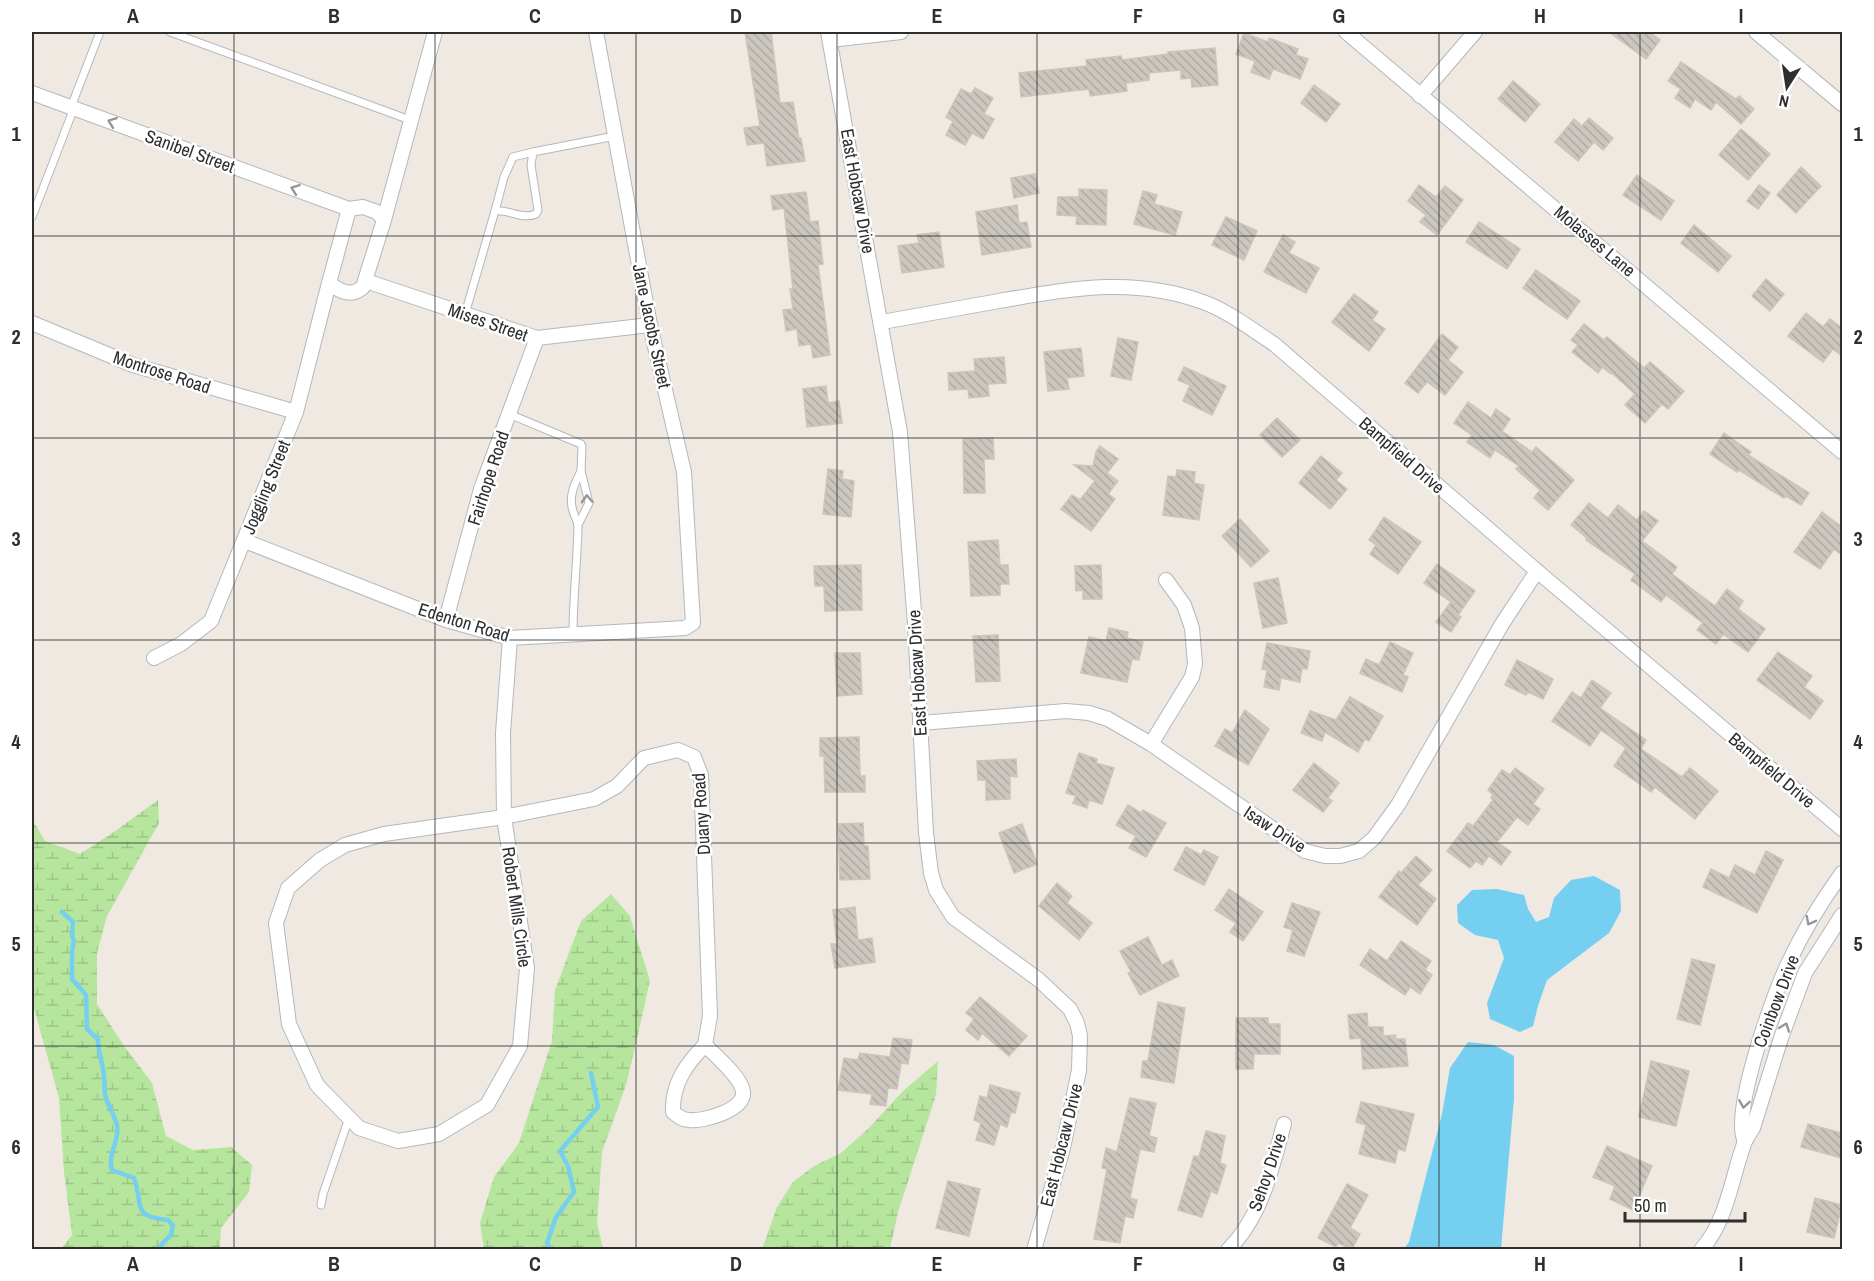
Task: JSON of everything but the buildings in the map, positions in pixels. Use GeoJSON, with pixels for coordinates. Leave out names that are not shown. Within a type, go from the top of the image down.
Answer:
{"type":"FeatureCollection","features":[{"type":"Feature","properties":{"kind":"street"},"geometry":{"type":"LineString","coordinates":[[329,283],[338,290],[348,293],[357,292],[366,281],[435,32]]}},
{"type":"Feature","properties":{"kind":"street","name":"Jane Jacobs Street"},"geometry":{"type":"LineString","coordinates":[[596,32],[650,325],[684,472],[693,623]]}},
{"type":"Feature","properties":{"kind":"street"},"geometry":{"type":"LineString","coordinates":[[829,36],[901,32]]}},
{"type":"Feature","properties":{"kind":"street","name":"Molasses Lane"},"geometry":{"type":"LineString","coordinates":[[1346,32],[1842,452]]}},
{"type":"Feature","properties":{"kind":"street"},"geometry":{"type":"LineString","coordinates":[[1420,96],[1475,32]]}},
{"type":"Feature","properties":{"kind":"street"},"geometry":{"type":"LineString","coordinates":[[1756,32],[1842,104]]}},
{"type":"Feature","properties":{"kind":"street","name":"East Hobcaw Drive"},"geometry":{"type":"LineString","coordinates":[[829,36],[882,321],[900,432],[921,723],[926,833],[931,873],[936,890],[953,917],[1039,980],[1070,1009],[1080,1036],[1079,1070],[1064,1148],[1034,1250]]}},
{"type":"Feature","properties":{"kind":"street","name":"Sanibel Street"},"geometry":{"type":"LineString","coordinates":[[32,93],[349,209],[370,208],[384,220]]}},
{"type":"Feature","properties":{"kind":"street","name":"Joggling Street"},"geometry":{"type":"LineString","coordinates":[[154,658],[181,644],[211,621],[296,412],[349,209]]}},
{"type":"Feature","properties":{"kind":"street","name":"Mises Street"},"geometry":{"type":"LineString","coordinates":[[366,281],[537,338],[650,325]]}},
{"type":"Feature","properties":{"kind":"street","name":"Bampfield Drive"},"geometry":{"type":"LineString","coordinates":[[882,321],[1059,291],[1107,286],[1155,290],[1203,302],[1244,324],[1274,344],[1537,571],[1842,829]]}},
{"type":"Feature","properties":{"kind":"street","name":"Montrose Road"},"geometry":{"type":"LineString","coordinates":[[32,323],[133,365],[296,412]]}},
{"type":"Feature","properties":{"kind":"street","name":"Fairhope Road"},"geometry":{"type":"LineString","coordinates":[[446,620],[481,489],[537,338]]}},
{"type":"Feature","properties":{"kind":"street","name":"Edenton Road"},"geometry":{"type":"LineString","coordinates":[[245,541],[446,620],[510,638],[685,628],[693,623]]}},
{"type":"Feature","properties":{"kind":"street","name":"Isaw Drive"},"geometry":{"type":"LineString","coordinates":[[921,723],[1066,711],[1089,713],[1108,719],[1151,744],[1305,851],[1325,856],[1340,856],[1359,851],[1374,838],[1398,805],[1502,624],[1537,571]]}},
{"type":"Feature","properties":{"kind":"street"},"geometry":{"type":"LineString","coordinates":[[1151,744],[1192,677],[1195,664],[1192,628],[1184,605],[1166,580]]}},
{"type":"Feature","properties":{"kind":"street","name":"Robert Mills Circle"},"geometry":{"type":"LineString","coordinates":[[504,817],[384,834],[345,845],[320,860],[288,888],[276,923],[289,1024],[316,1085],[359,1128],[398,1141],[439,1134],[487,1105],[520,1046],[527,968],[504,817],[502,733],[510,638]]}},
{"type":"Feature","properties":{"kind":"street","name":"Duany Road"},"geometry":{"type":"LineString","coordinates":[[504,817],[594,799],[617,786],[644,758],[678,750],[694,757],[701,775],[710,1016],[705,1045]]}},
{"type":"Feature","properties":{"kind":"street","name":"Coinbow Drive"},"geometry":{"type":"LineString","coordinates":[[1744,1141],[1741,1125],[1744,1103],[1762,1031],[1787,966],[1818,906],[1842,873]]}},
{"type":"Feature","properties":{"kind":"street","name":"Coinbow Drive"},"geometry":{"type":"LineString","coordinates":[[1701,1250],[1711,1239],[1730,1195],[1744,1141],[1754,1128],[1781,1038],[1805,973],[1842,915]]}},
{"type":"Feature","properties":{"kind":"street"},"geometry":{"type":"LineString","coordinates":[[705,1045],[738,1080],[743,1092],[741,1103],[732,1110],[692,1121],[681,1119],[673,1112],[673,1096],[689,1061],[705,1045]]}},
{"type":"Feature","properties":{"kind":"street","name":"Sehoy Drive"},"geometry":{"type":"LineString","coordinates":[[1228,1250],[1244,1230],[1261,1200],[1284,1124]]}},
{"type":"Feature","properties":{"kind":"lane"},"geometry":{"type":"LineString","coordinates":[[32,217],[100,32]]}},
{"type":"Feature","properties":{"kind":"lane"},"geometry":{"type":"LineString","coordinates":[[170,32],[410,120]]}},
{"type":"Feature","properties":{"kind":"lane"},"geometry":{"type":"LineString","coordinates":[[465,314],[504,177],[513,157],[615,136]]}},
{"type":"Feature","properties":{"kind":"lane"},"geometry":{"type":"LineString","coordinates":[[495,211],[502,210],[528,216],[536,214],[538,204],[531,165],[533,152]]}},
{"type":"Feature","properties":{"kind":"lane"},"geometry":{"type":"LineString","coordinates":[[509,414],[581,444],[582,447],[581,471],[589,503],[578,525],[573,583],[573,635]]}},
{"type":"Feature","properties":{"kind":"lane"},"geometry":{"type":"LineString","coordinates":[[578,525],[571,507],[571,498],[581,471]]}},
{"type":"Feature","properties":{"kind":"lane"},"geometry":{"type":"LineString","coordinates":[[321,1205],[349,1118]]}},
{"type":"Feature","properties":{"kind":"green space"},"geometry":{"type":"Polygon","coordinates":[[[158,800],[159,823],[107,916],[97,953],[97,1004],[152,1083],[166,1136],[193,1150],[231,1147],[252,1165],[249,1192],[221,1228],[220,1249],[61,1249],[72,1235],[64,1172],[59,1098],[32,1001],[32,819],[45,841],[80,854],[158,800]]]}},
{"type":"Feature","properties":{"kind":"green space"},"geometry":{"type":"Polygon","coordinates":[[[611,894],[630,916],[650,981],[627,1082],[602,1152],[597,1223],[603,1249],[484,1249],[480,1223],[494,1177],[519,1143],[552,1041],[555,990],[581,921],[611,894]]]}},
{"type":"Feature","properties":{"kind":"green space"},"geometry":{"type":"Polygon","coordinates":[[[938,1061],[936,1095],[898,1212],[890,1249],[762,1249],[777,1207],[793,1182],[814,1166],[841,1153],[869,1128],[903,1091],[938,1061]]]}},
{"type":"Feature","properties":{"kind":"water"},"geometry":{"type":"Polygon","coordinates":[[[1594,876],[1620,890],[1621,911],[1609,933],[1547,980],[1533,1026],[1520,1032],[1490,1019],[1487,1003],[1504,958],[1498,940],[1475,935],[1458,923],[1457,905],[1472,890],[1497,889],[1524,895],[1528,909],[1536,922],[1549,917],[1554,898],[1571,880],[1594,876]]]}},
{"type":"Feature","properties":{"kind":"water"},"geometry":{"type":"Polygon","coordinates":[[[1468,1042],[1494,1045],[1514,1056],[1514,1098],[1501,1249],[1404,1249],[1409,1242],[1442,1114],[1450,1068],[1468,1042]]]}},
{"type":"Feature","properties":{"kind":"waterway"},"geometry":{"type":"LineString","coordinates":[[62,912],[73,922],[72,979],[86,995],[87,1029],[98,1039],[105,1095],[117,1125],[117,1137],[111,1158],[112,1170],[134,1178],[140,1208],[143,1212],[148,1216],[168,1220],[173,1226],[171,1235],[160,1246],[160,1250]]}},
{"type":"Feature","properties":{"kind":"waterway"},"geometry":{"type":"LineString","coordinates":[[551,1250],[547,1243],[556,1217],[574,1192],[568,1166],[560,1151],[598,1107],[591,1073]]}}]}
